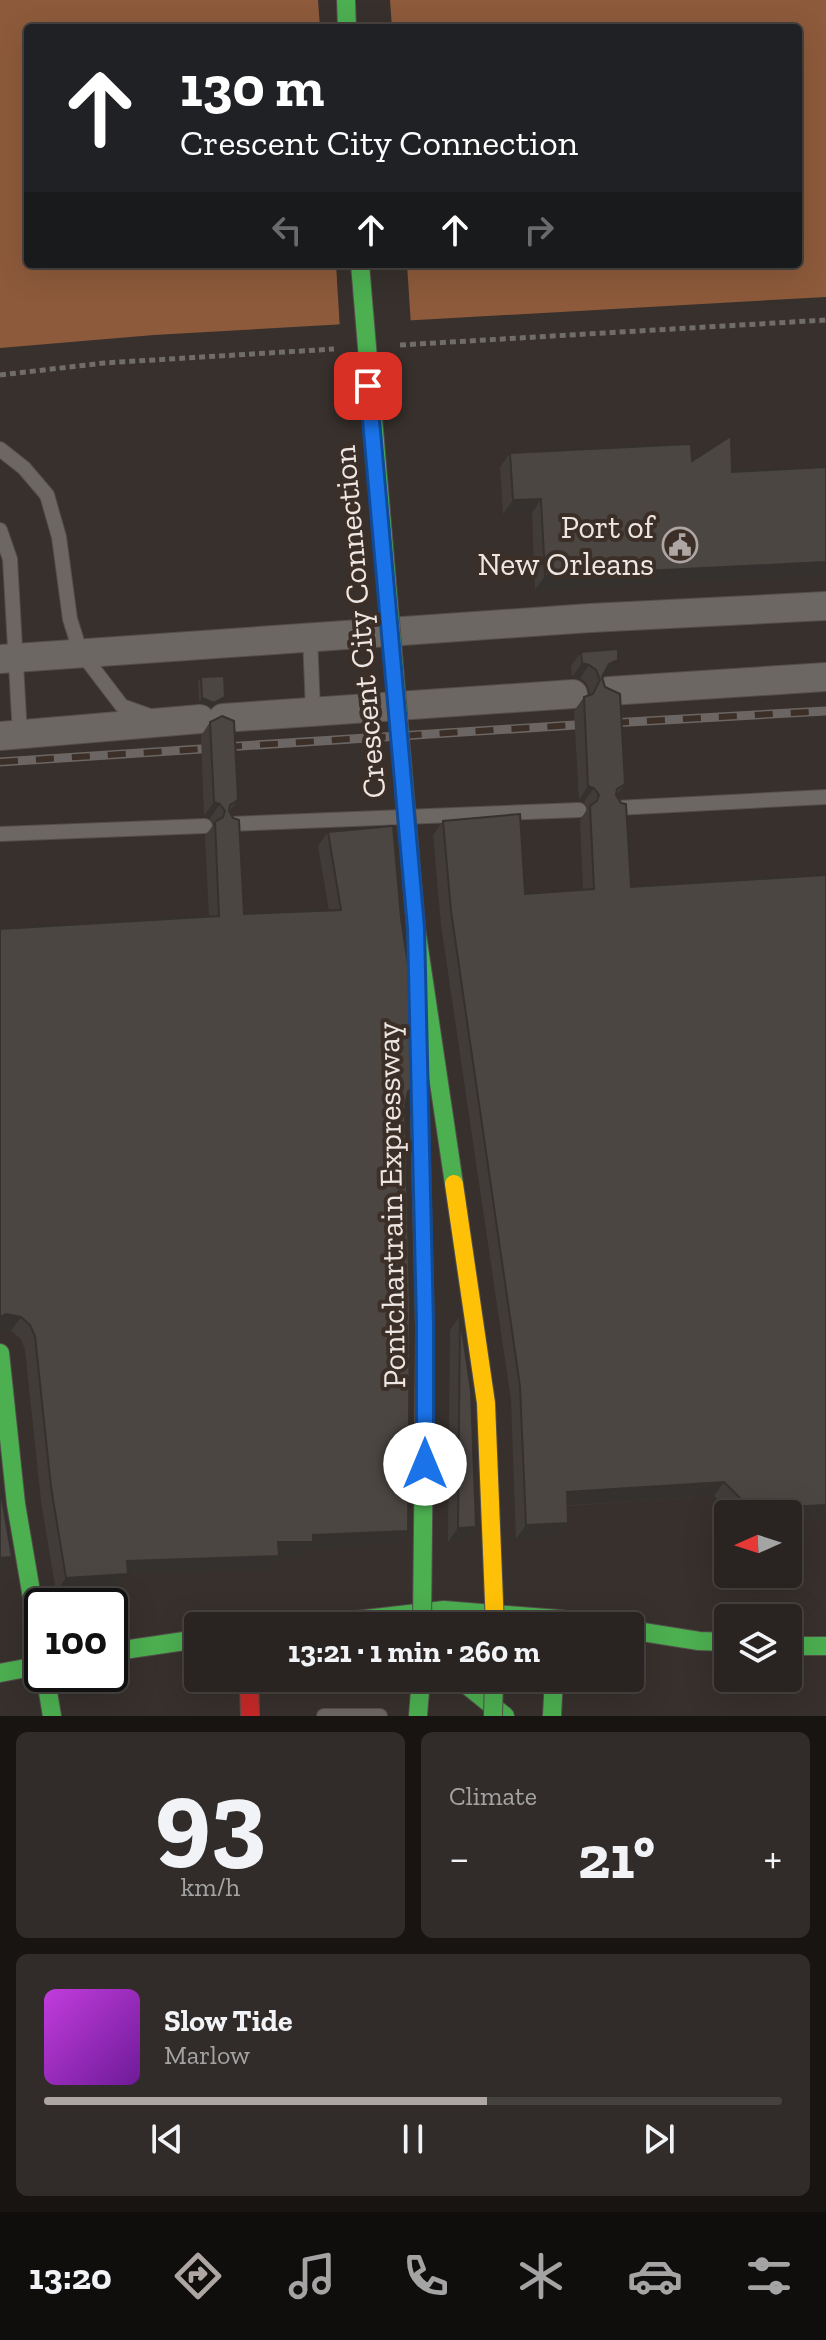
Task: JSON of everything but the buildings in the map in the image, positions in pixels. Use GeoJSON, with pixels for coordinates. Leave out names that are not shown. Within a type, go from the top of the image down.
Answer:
{"type":"FeatureCollection","features":[{"type":"Feature","properties":{"kind":"main road"},"geometry":{"type":"LineString","coordinates":[[346,0],[347,24]]}},
{"type":"Feature","properties":{"kind":"main road","name":"Crescent City Connection"},"geometry":{"type":"LineString","coordinates":[[360,268],[416,928]]}},
{"type":"Feature","properties":{"kind":"main road"},"geometry":{"type":"LineString","coordinates":[[416,928],[486,1403],[494,1612]]}},
{"type":"Feature","properties":{"kind":"main road","name":"Pontchartrain Expressway"},"geometry":{"type":"LineString","coordinates":[[416,928],[419,1070]]}},
{"type":"Feature","properties":{"kind":"main road","name":"Pontchartrain Expressway"},"geometry":{"type":"LineString","coordinates":[[420,1102],[425,1324],[422,1612]]}},
{"type":"Feature","properties":{"kind":"main road"},"geometry":{"type":"LineString","coordinates":[[0,1353],[16,1504],[30,1588]]}},
{"type":"Feature","properties":{"kind":"main road"},"geometry":{"type":"LineString","coordinates":[[431,1612],[463,1612]]}},
{"type":"Feature","properties":{"kind":"main road"},"geometry":{"type":"LineString","coordinates":[[644,1632],[714,1642]]}},
{"type":"Feature","properties":{"kind":"main road"},"geometry":{"type":"LineString","coordinates":[[128,1649],[184,1641]]}},
{"type":"Feature","properties":{"kind":"main road"},"geometry":{"type":"LineString","coordinates":[[802,1646],[826,1646]]}},
{"type":"Feature","properties":{"kind":"main road"},"geometry":{"type":"LineString","coordinates":[[0,1673],[24,1668]]}},
{"type":"Feature","properties":{"kind":"main road"},"geometry":{"type":"LineString","coordinates":[[48,1692],[52,1716]]}},
{"type":"Feature","properties":{"kind":"main road"},"geometry":{"type":"LineString","coordinates":[[249,1692],[250,1716]]}},
{"type":"Feature","properties":{"kind":"main road"},"geometry":{"type":"LineString","coordinates":[[418,1716],[420,1692]]}},
{"type":"Feature","properties":{"kind":"main road"},"geometry":{"type":"LineString","coordinates":[[475,1692],[505,1716]]}},
{"type":"Feature","properties":{"kind":"main road"},"geometry":{"type":"LineString","coordinates":[[493,1716],[494,1692]]}},
{"type":"Feature","properties":{"kind":"main road"},"geometry":{"type":"LineString","coordinates":[[552,1716],[553,1692]]}},
{"type":"Feature","properties":{"kind":"street"},"geometry":{"type":"LineString","coordinates":[[8,658],[590,618],[826,606]]}},
{"type":"Feature","properties":{"kind":"street"},"geometry":{"type":"LineString","coordinates":[[609,691],[826,677]]}},
{"type":"Feature","properties":{"kind":"street"},"geometry":{"type":"LineString","coordinates":[[10,735],[573,694]]}},
{"type":"Feature","properties":{"kind":"lane"},"geometry":{"type":"LineString","coordinates":[[0,449],[24,468],[47,495],[59,537],[70,619],[80,651],[122,706],[169,722]]}},
{"type":"Feature","properties":{"kind":"lane"},"geometry":{"type":"LineString","coordinates":[[0,530],[10,559],[10,735]]}},
{"type":"Feature","properties":{"kind":"lane"},"geometry":{"type":"LineString","coordinates":[[310,636],[313,711]]}},
{"type":"Feature","properties":{"kind":"lane"},"geometry":{"type":"LineString","coordinates":[[616,808],[826,797]]}},
{"type":"Feature","properties":{"kind":"lane"},"geometry":{"type":"LineString","coordinates":[[229,824],[579,810]]}},
{"type":"Feature","properties":{"kind":"lane"},"geometry":{"type":"LineString","coordinates":[[0,834],[205,826]]}},
{"type":"Feature","properties":{"kind":"lane"},"geometry":{"type":"LineString","coordinates":[[324,1716],[380,1716]]}},
{"type":"Feature","properties":{"kind":"path"},"geometry":{"type":"LineString","coordinates":[[389,346],[826,320]]}},
{"type":"Feature","properties":{"kind":"path"},"geometry":{"type":"LineString","coordinates":[[0,375],[104,363],[342,349]]}},
{"type":"Feature","properties":{"kind":"shaded area"},"geometry":{"type":"Polygon","coordinates":[[[0,0],[826,0],[826,297],[154,335],[0,348],[0,0]]]}},
{"type":"Feature","properties":{"kind":"pier"},"geometry":{"type":"Polygon","coordinates":[[[318,0],[390,0],[392,24],[320,24],[318,0]]]}},
{"type":"Feature","properties":{"kind":"pier"},"geometry":{"type":"Polygon","coordinates":[[[336,268],[407,268],[411,326],[340,330],[336,268]]]}},
{"type":"Feature","properties":{"kind":"railway"},"geometry":{"type":"LineString","coordinates":[[611,723],[826,711]]}},
{"type":"Feature","properties":{"kind":"railway"},"geometry":{"type":"LineString","coordinates":[[224,747],[575,725]]}},
{"type":"Feature","properties":{"kind":"railway"},"geometry":{"type":"LineString","coordinates":[[0,762],[201,749]]}},
{"type":"Feature","properties":{"kind":"traffic: fast"},"geometry":{"type":"LineString","coordinates":[[346,0],[347,24]]}},
{"type":"Feature","properties":{"kind":"traffic: fast"},"geometry":{"type":"LineString","coordinates":[[360,268],[416,928],[454,1184]]}},
{"type":"Feature","properties":{"kind":"traffic: fast"},"geometry":{"type":"LineString","coordinates":[[422,1612],[425,1329]]}},
{"type":"Feature","properties":{"kind":"traffic: fast"},"geometry":{"type":"LineString","coordinates":[[0,1353],[16,1504],[30,1588]]}},
{"type":"Feature","properties":{"kind":"traffic: fast"},"geometry":{"type":"LineString","coordinates":[[426,1612],[470,1612]]}},
{"type":"Feature","properties":{"kind":"traffic: fast"},"geometry":{"type":"LineString","coordinates":[[644,1632],[714,1642]]}},
{"type":"Feature","properties":{"kind":"traffic: fast"},"geometry":{"type":"LineString","coordinates":[[128,1649],[184,1641]]}},
{"type":"Feature","properties":{"kind":"traffic: fast"},"geometry":{"type":"LineString","coordinates":[[802,1646],[826,1646]]}},
{"type":"Feature","properties":{"kind":"traffic: fast"},"geometry":{"type":"LineString","coordinates":[[0,1673],[24,1668]]}},
{"type":"Feature","properties":{"kind":"traffic: fast"},"geometry":{"type":"LineString","coordinates":[[48,1692],[52,1716]]}},
{"type":"Feature","properties":{"kind":"traffic: fast"},"geometry":{"type":"LineString","coordinates":[[418,1716],[420,1692]]}},
{"type":"Feature","properties":{"kind":"traffic: fast"},"geometry":{"type":"LineString","coordinates":[[475,1692],[505,1716]]}},
{"type":"Feature","properties":{"kind":"traffic: fast"},"geometry":{"type":"LineString","coordinates":[[493,1716],[494,1692]]}},
{"type":"Feature","properties":{"kind":"traffic: fast"},"geometry":{"type":"LineString","coordinates":[[552,1716],[553,1692]]}},
{"type":"Feature","properties":{"kind":"traffic: jam"},"geometry":{"type":"LineString","coordinates":[[420,1118],[425,1329]]}},
{"type":"Feature","properties":{"kind":"traffic: jam"},"geometry":{"type":"LineString","coordinates":[[249,1692],[250,1716]]}},
{"type":"Feature","properties":{"kind":"traffic: slow"},"geometry":{"type":"LineString","coordinates":[[454,1184],[486,1403],[494,1612]]}},
{"type":"Feature","properties":{"kind":"place","name":"Port of New Orleans"},"geometry":{"type":"Point","coordinates":[680,545]}},
{"type":"Feature","properties":{"kind":"route"},"geometry":{"type":"LineString","coordinates":[[368,386],[416,928],[425,1464]]}}]}
